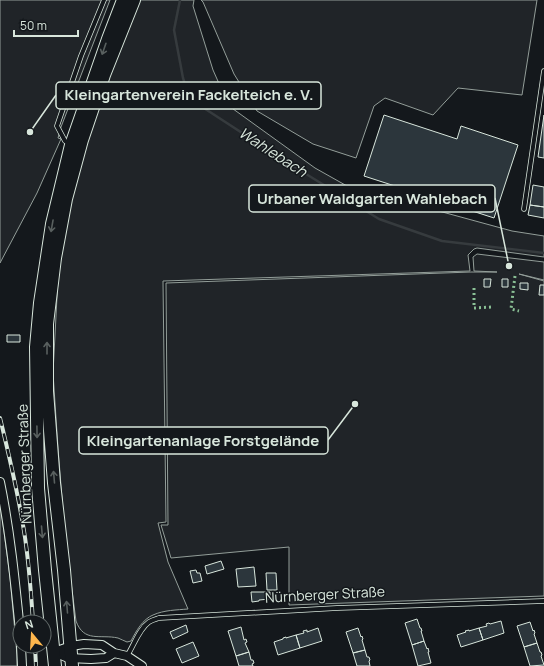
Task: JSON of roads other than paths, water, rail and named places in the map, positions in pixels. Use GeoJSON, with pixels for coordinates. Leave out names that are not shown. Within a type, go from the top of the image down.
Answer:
{"type":"FeatureCollection","features":[{"type":"Feature","properties":{"kind":"main road","name":"Nürnberger Straße"},"geometry":{"type":"LineString","coordinates":[[56,666],[45,570],[38,488],[36,347],[40,303],[52,224],[71,145],[108,38],[124,0]]}},
{"type":"Feature","properties":{"kind":"main road"},"geometry":{"type":"LineString","coordinates":[[72,662],[54,482],[47,391],[47,324],[55,258],[66,199],[82,140],[104,74],[134,0]]}},
{"type":"Feature","properties":{"kind":"street"},"geometry":{"type":"LineString","coordinates":[[0,482],[9,532],[18,614]]}},
{"type":"Feature","properties":{"kind":"street"},"geometry":{"type":"LineString","coordinates":[[54,652],[71,646],[84,644],[102,645],[114,653],[128,656],[142,666]]}},
{"type":"Feature","properties":{"kind":"street"},"geometry":{"type":"LineString","coordinates":[[54,652],[68,658],[72,662],[106,658]]}},
{"type":"Feature","properties":{"kind":"street"},"geometry":{"type":"LineString","coordinates":[[95,666],[114,653]]}},
{"type":"Feature","properties":{"kind":"street"},"geometry":{"type":"LineString","coordinates":[[21,654],[22,666]]}},
{"type":"Feature","properties":{"kind":"lane"},"geometry":{"type":"LineString","coordinates":[[71,145],[65,141],[57,126],[81,56],[104,0]]}},
{"type":"Feature","properties":{"kind":"lane"},"geometry":{"type":"LineString","coordinates":[[524,209],[544,71]]}},
{"type":"Feature","properties":{"kind":"lane","name":"Nürnberger Straße"},"geometry":{"type":"LineString","coordinates":[[128,656],[142,629],[149,622],[159,618],[337,608],[544,601]]}},
{"type":"Feature","properties":{"kind":"waterway","name":"Wahlebach"},"geometry":{"type":"LineString","coordinates":[[180,0],[174,30],[183,78],[190,99],[285,161],[379,219],[442,241],[544,253]]}},
{"type":"Feature","properties":{"kind":"railway"},"geometry":{"type":"LineString","coordinates":[[0,418],[24,531],[29,565],[32,614]]}},
{"type":"Feature","properties":{"kind":"railway"},"geometry":{"type":"LineString","coordinates":[[35,654],[36,666]]}},
{"type":"Feature","properties":{"kind":"place","name":"Kleingartenverein Fackelteich e. V."},"geometry":{"type":"Point","coordinates":[30,132]}},
{"type":"Feature","properties":{"kind":"place","name":"Urbaner Waldgarten Wahlebach"},"geometry":{"type":"Point","coordinates":[509,266]}},
{"type":"Feature","properties":{"kind":"place","name":"Kleingartenanlage Forstgelände"},"geometry":{"type":"Point","coordinates":[355,404]}}]}
